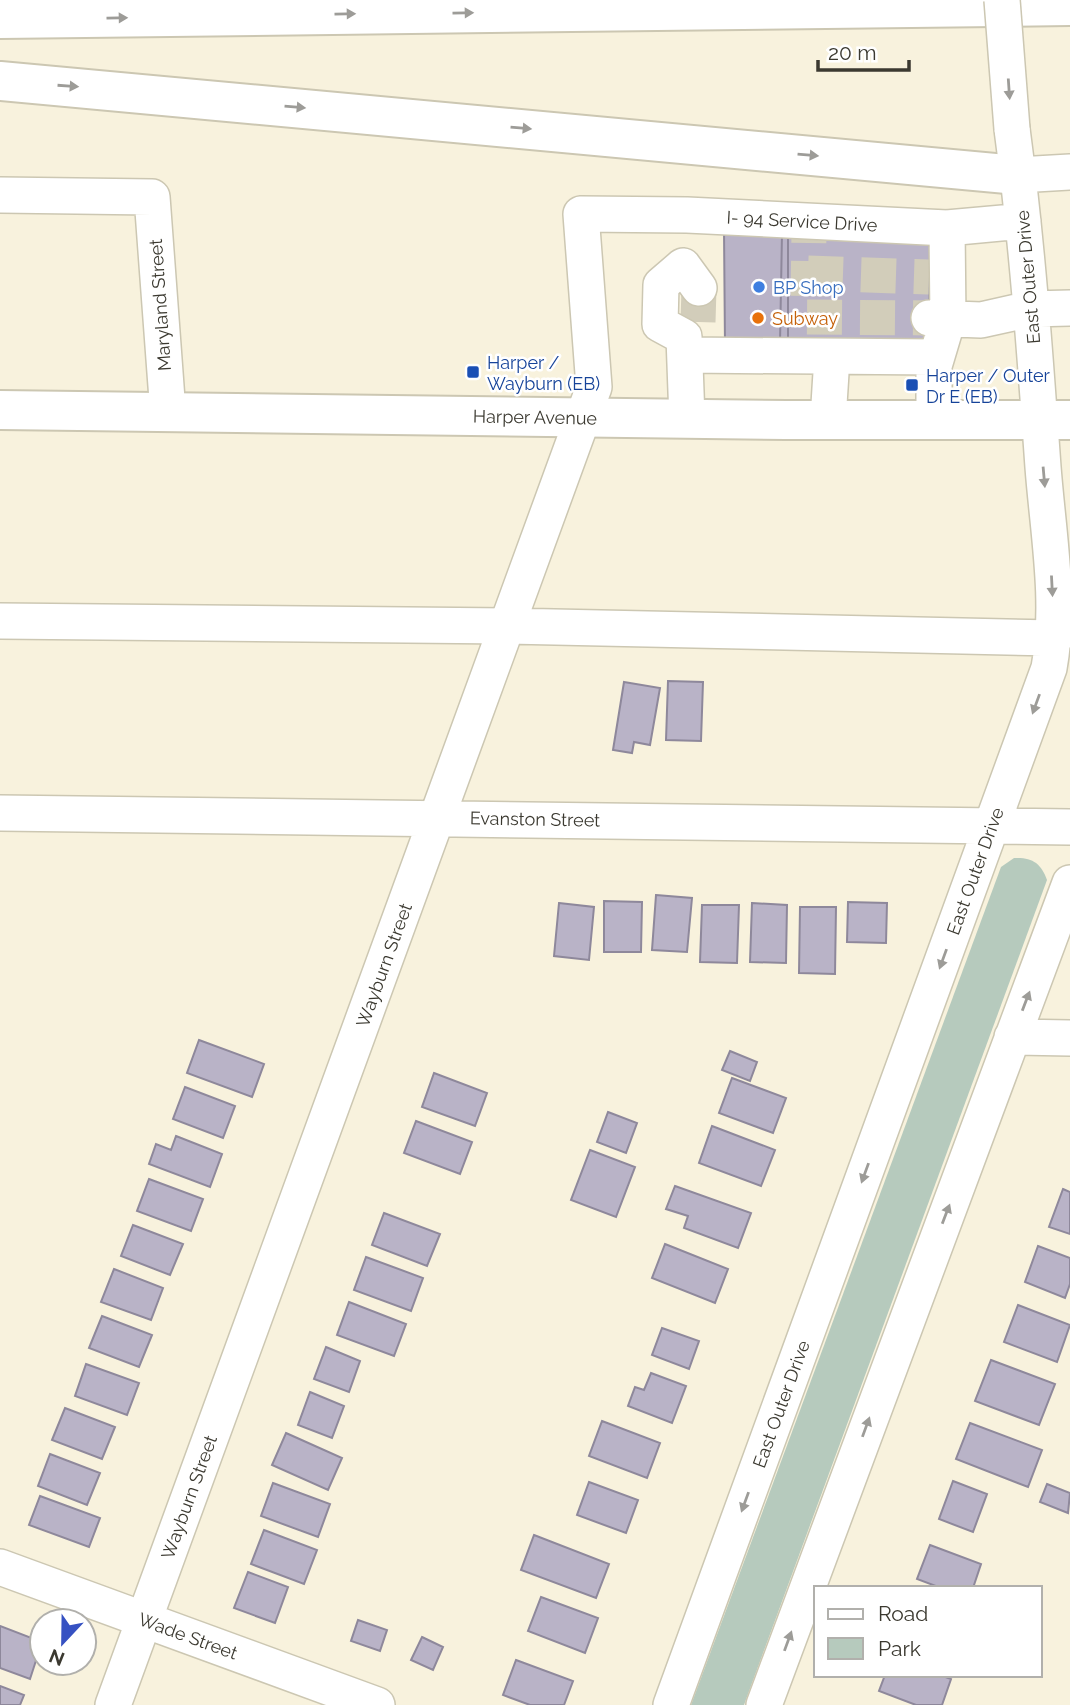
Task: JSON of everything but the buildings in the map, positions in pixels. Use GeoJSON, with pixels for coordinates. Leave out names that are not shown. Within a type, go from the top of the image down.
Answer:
{"type":"FeatureCollection","features":[{"type":"Feature","properties":{"kind":"main road"},"geometry":{"type":"LineString","coordinates":[[0,19],[1070,6]]}},
{"type":"Feature","properties":{"kind":"main road"},"geometry":{"type":"LineString","coordinates":[[0,81],[1018,175]]}},
{"type":"Feature","properties":{"kind":"main road","name":"Harper Avenue"},"geometry":{"type":"LineString","coordinates":[[0,411],[687,419],[1055,420]]}},
{"type":"Feature","properties":{"kind":"street","name":"East Outer Drive"},"geometry":{"type":"LineString","coordinates":[[671,1705],[1049,668],[1055,638],[1060,533],[1055,420],[1030,309],[1002,0]]}},
{"type":"Feature","properties":{"kind":"street"},"geometry":{"type":"LineString","coordinates":[[1018,175],[1070,172]]}},
{"type":"Feature","properties":{"kind":"street","name":"Maryland Street"},"geometry":{"type":"LineString","coordinates":[[0,195],[152,197],[168,413]]}},
{"type":"Feature","properties":{"kind":"street","name":"I- 94 Service Drive"},"geometry":{"type":"LineString","coordinates":[[581,214],[687,215],[808,227],[947,228],[1024,220]]}},
{"type":"Feature","properties":{"kind":"street","name":"Wayburn Street"},"geometry":{"type":"LineString","coordinates":[[113,1705],[594,387],[581,214]]}},
{"type":"Feature","properties":{"kind":"street"},"geometry":{"type":"LineString","coordinates":[[687,215],[691,277],[661,285],[660,324],[689,338],[815,352],[936,357]]}},
{"type":"Feature","properties":{"kind":"street"},"geometry":{"type":"LineString","coordinates":[[934,420],[939,277],[947,228]]}},
{"type":"Feature","properties":{"kind":"street"},"geometry":{"type":"LineString","coordinates":[[938,319],[981,320],[1030,309],[1070,308]]}},
{"type":"Feature","properties":{"kind":"street"},"geometry":{"type":"LineString","coordinates":[[687,419],[689,338]]}},
{"type":"Feature","properties":{"kind":"street"},"geometry":{"type":"LineString","coordinates":[[815,352],[828,420]]}},
{"type":"Feature","properties":{"kind":"street"},"geometry":{"type":"LineString","coordinates":[[0,621],[508,625],[1055,638]]}},
{"type":"Feature","properties":{"kind":"street","name":"Evanston Street"},"geometry":{"type":"LineString","coordinates":[[0,813],[1070,827]]}},
{"type":"Feature","properties":{"kind":"street"},"geometry":{"type":"LineString","coordinates":[[764,1705],[1070,883]]}},
{"type":"Feature","properties":{"kind":"street"},"geometry":{"type":"LineString","coordinates":[[1012,1037],[1070,1038]]}},
{"type":"Feature","properties":{"kind":"street","name":"Wade Street"},"geometry":{"type":"LineString","coordinates":[[0,1567],[377,1705]]}},
{"type":"Feature","properties":{"kind":"green space"},"geometry":{"type":"Polygon","coordinates":[[[1014,858],[1035,862],[1047,880],[744,1705],[691,1705],[1001,867],[1014,858]]]}},
{"type":"Feature","properties":{"kind":"tunnel"},"geometry":{"type":"LineString","coordinates":[[808,296],[809,233]]}},
{"type":"Feature","properties":{"kind":"tunnel"},"geometry":{"type":"LineString","coordinates":[[808,273],[929,277]]}},
{"type":"Feature","properties":{"kind":"tunnel"},"geometry":{"type":"LineString","coordinates":[[698,322],[699,288]]}},
{"type":"Feature","properties":{"kind":"tunnel"},"geometry":{"type":"LineString","coordinates":[[807,317],[929,318]]}},
{"type":"Feature","properties":{"kind":"place","name":"BP Shop"},"geometry":{"type":"Point","coordinates":[759,287]}},
{"type":"Feature","properties":{"kind":"place","name":"Subway"},"geometry":{"type":"Point","coordinates":[758,318]}},
{"type":"Feature","properties":{"kind":"place","name":"Harper / Wayburn (EB)"},"geometry":{"type":"Point","coordinates":[473,372]}},
{"type":"Feature","properties":{"kind":"place","name":"Harper / Outer Dr E (EB)"},"geometry":{"type":"Point","coordinates":[912,385]}}]}
